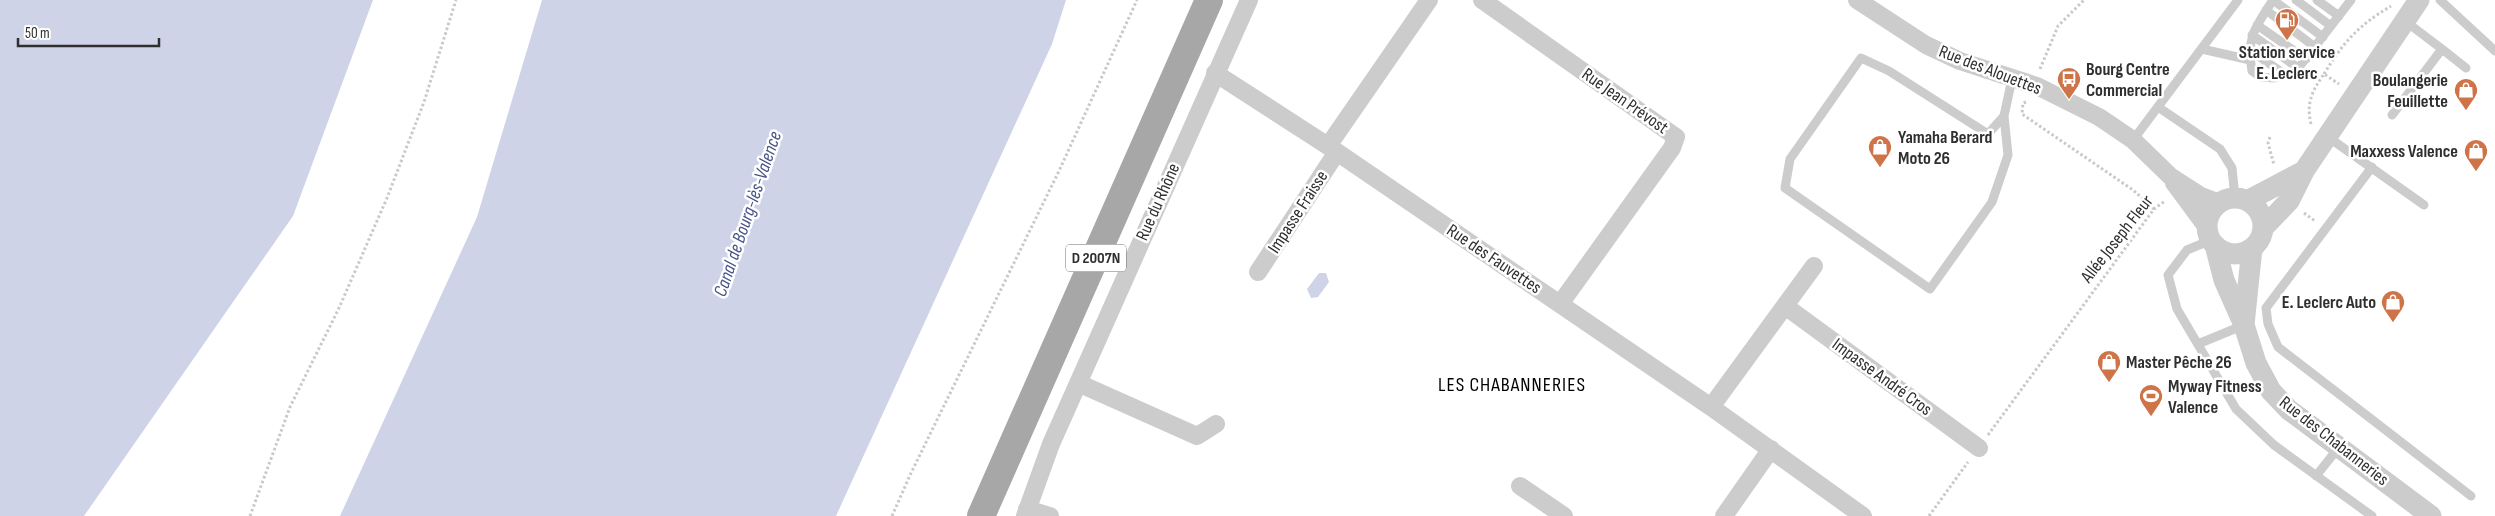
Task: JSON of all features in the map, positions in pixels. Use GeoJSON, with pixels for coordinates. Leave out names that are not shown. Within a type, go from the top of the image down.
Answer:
{"type":"FeatureCollection","features":[{"type":"Feature","properties":{"kind":"main road","name":"D 2007N"},"geometry":{"type":"LineString","coordinates":[[981,516],[1209,0]]}},
{"type":"Feature","properties":{"kind":"street","name":"Rue du Rhône"},"geometry":{"type":"LineString","coordinates":[[1026,512],[1050,444],[1214,73],[1249,0]]}},
{"type":"Feature","properties":{"kind":"street","name":"Impasse Fraisse"},"geometry":{"type":"LineString","coordinates":[[1258,272],[1333,149],[1429,0]]}},
{"type":"Feature","properties":{"kind":"street","name":"Rue Jean Prévost"},"geometry":{"type":"LineString","coordinates":[[1482,0],[1676,137],[1672,148],[1560,304]]}},
{"type":"Feature","properties":{"kind":"street","name":"Rue des Alouettes"},"geometry":{"type":"LineString","coordinates":[[1857,0],[1926,45],[1960,61],[2037,86],[2069,100],[2133,140],[2170,176]]}},
{"type":"Feature","properties":{"kind":"street"},"geometry":{"type":"LineString","coordinates":[[2170,176],[2211,238],[2233,254],[2243,253],[2252,248],[2263,228],[2289,201],[2304,171],[2328,136],[2399,12],[2419,0]]}},
{"type":"Feature","properties":{"kind":"street","name":"Rue des Fauvettes"},"geometry":{"type":"LineString","coordinates":[[1214,73],[1333,149],[1711,407],[1863,516]]}},
{"type":"Feature","properties":{"kind":"street"},"geometry":{"type":"LineString","coordinates":[[2211,238],[2208,219],[2234,201],[2304,171]]}},
{"type":"Feature","properties":{"kind":"street"},"geometry":{"type":"LineString","coordinates":[[2170,176],[2201,196],[2234,201],[2256,208],[2262,217],[2263,228]]}},
{"type":"Feature","properties":{"kind":"street","name":"Rue des Chabanneries"},"geometry":{"type":"LineString","coordinates":[[2211,238],[2224,280],[2244,325],[2256,363],[2270,391],[2289,410],[2431,516]]}},
{"type":"Feature","properties":{"kind":"street","name":"Rue des Chabanneries"},"geometry":{"type":"LineString","coordinates":[[2244,325],[2252,248]]}},
{"type":"Feature","properties":{"kind":"street"},"geometry":{"type":"LineString","coordinates":[[1711,407],[1814,266]]}},
{"type":"Feature","properties":{"kind":"street","name":"Impasse André Cros"},"geometry":{"type":"LineString","coordinates":[[1785,306],[1979,448]]}},
{"type":"Feature","properties":{"kind":"street"},"geometry":{"type":"LineString","coordinates":[[1078,383],[1197,436],[1216,424]]}},
{"type":"Feature","properties":{"kind":"street"},"geometry":{"type":"LineString","coordinates":[[1724,516],[1771,449]]}},
{"type":"Feature","properties":{"kind":"street"},"geometry":{"type":"LineString","coordinates":[[1520,486],[1564,516]]}},
{"type":"Feature","properties":{"kind":"street"},"geometry":{"type":"LineString","coordinates":[[1026,512],[1050,516]]}},
{"type":"Feature","properties":{"kind":"lane"},"geometry":{"type":"LineString","coordinates":[[2133,140],[2238,0]]}},
{"type":"Feature","properties":{"kind":"lane"},"geometry":{"type":"LineString","coordinates":[[2323,37],[2273,0],[2252,35],[2248,49],[2252,71],[2261,77],[2274,78],[2286,75],[2298,68],[2306,59],[2323,37],[2331,26],[2349,3],[2338,0]]}},
{"type":"Feature","properties":{"kind":"lane"},"geometry":{"type":"LineString","coordinates":[[2296,0],[2331,26]]}},
{"type":"Feature","properties":{"kind":"lane"},"geometry":{"type":"LineString","coordinates":[[2317,0],[2339,16]]}},
{"type":"Feature","properties":{"kind":"lane"},"geometry":{"type":"LineString","coordinates":[[2440,0],[2495,51]]}},
{"type":"Feature","properties":{"kind":"lane"},"geometry":{"type":"LineString","coordinates":[[2266,10],[2315,47]]}},
{"type":"Feature","properties":{"kind":"lane"},"geometry":{"type":"LineString","coordinates":[[2399,12],[2466,68]]}},
{"type":"Feature","properties":{"kind":"lane"},"geometry":{"type":"LineString","coordinates":[[2257,25],[2306,59]]}},
{"type":"Feature","properties":{"kind":"lane"},"geometry":{"type":"LineString","coordinates":[[2252,35],[2298,68]]}},
{"type":"Feature","properties":{"kind":"lane"},"geometry":{"type":"LineString","coordinates":[[2202,49],[2250,60]]}},
{"type":"Feature","properties":{"kind":"lane"},"geometry":{"type":"LineString","coordinates":[[2248,49],[2286,75]]}},
{"type":"Feature","properties":{"kind":"lane"},"geometry":{"type":"LineString","coordinates":[[2392,115],[2442,49]]}},
{"type":"Feature","properties":{"kind":"lane"},"geometry":{"type":"LineString","coordinates":[[2004,116],[1988,134],[1889,71],[1861,58],[1790,159],[1784,188],[1930,289],[1992,202],[2008,156],[2004,116],[2012,79]]}},
{"type":"Feature","properties":{"kind":"lane"},"geometry":{"type":"LineString","coordinates":[[2158,107],[2220,149],[2232,168],[2234,201]]}},
{"type":"Feature","properties":{"kind":"lane"},"geometry":{"type":"LineString","coordinates":[[2328,136],[2424,205]]}},
{"type":"Feature","properties":{"kind":"lane"},"geometry":{"type":"LineString","coordinates":[[2372,167],[2266,308],[2268,324],[2278,348],[2471,496]]}},
{"type":"Feature","properties":{"kind":"lane"},"geometry":{"type":"LineString","coordinates":[[2211,238],[2187,250],[2168,275],[2177,309],[2236,409],[2274,445],[2372,516]]}},
{"type":"Feature","properties":{"kind":"lane"},"geometry":{"type":"LineString","coordinates":[[2198,344],[2244,325]]}},
{"type":"Feature","properties":{"kind":"lane"},"geometry":{"type":"LineString","coordinates":[[2316,476],[2339,447]]}},
{"type":"Feature","properties":{"kind":"path"},"geometry":{"type":"LineString","coordinates":[[250,516],[290,408],[339,308],[387,198],[424,102],[456,0]]}},
{"type":"Feature","properties":{"kind":"path"},"geometry":{"type":"LineString","coordinates":[[892,516],[911,473],[1059,171],[1137,0]]}},
{"type":"Feature","properties":{"kind":"path"},"geometry":{"type":"LineString","coordinates":[[2324,74],[2338,49],[2364,23],[2399,12]]}},
{"type":"Feature","properties":{"kind":"path"},"geometry":{"type":"LineString","coordinates":[[2040,68],[2049,72]]}},
{"type":"Feature","properties":{"kind":"path","name":"Allée Joseph Fleur"},"geometry":{"type":"LineString","coordinates":[[1929,516],[2154,209],[2169,197]]}},
{"type":"Feature","properties":{"kind":"water"},"geometry":{"type":"Polygon","coordinates":[[[0,0],[373,0],[293,216],[84,516],[0,516],[0,0]]]}},
{"type":"Feature","properties":{"kind":"water","name":"Canal de Bourg-lès-Valence"},"geometry":{"type":"Polygon","coordinates":[[[542,0],[1066,0],[1052,44],[836,516],[340,516],[477,217],[542,0]]]}},
{"type":"Feature","properties":{"kind":"water"},"geometry":{"type":"Polygon","coordinates":[[[1319,273],[1326,273],[1329,282],[1318,297],[1311,298],[1307,289],[1319,273]]]}},
{"type":"Feature","properties":{"kind":"place","name":"Station service E. Leclerc"},"geometry":{"type":"Point","coordinates":[2287,41]}},
{"type":"Feature","properties":{"kind":"place","name":"Bourg Centre Commercial"},"geometry":{"type":"Point","coordinates":[2069,100]}},
{"type":"Feature","properties":{"kind":"place","name":"Boulangerie Feuillette"},"geometry":{"type":"Point","coordinates":[2466,111]}},
{"type":"Feature","properties":{"kind":"place","name":"Yamaha Berard Moto 26"},"geometry":{"type":"Point","coordinates":[1880,168]}},
{"type":"Feature","properties":{"kind":"place","name":"Maxxess Valence"},"geometry":{"type":"Point","coordinates":[2476,172]}},
{"type":"Feature","properties":{"kind":"place","name":"E. Leclerc Auto"},"geometry":{"type":"Point","coordinates":[2393,323]}},
{"type":"Feature","properties":{"kind":"place","name":"Master Pêche 26"},"geometry":{"type":"Point","coordinates":[2109,383]}},
{"type":"Feature","properties":{"kind":"place","name":"Myway Fitness Valence"},"geometry":{"type":"Point","coordinates":[2151,417]}},
{"type":"Feature","properties":{"kind":"district","name":"LES CHABANNERIES"},"geometry":{"type":"Point","coordinates":[1512,385]}}]}
